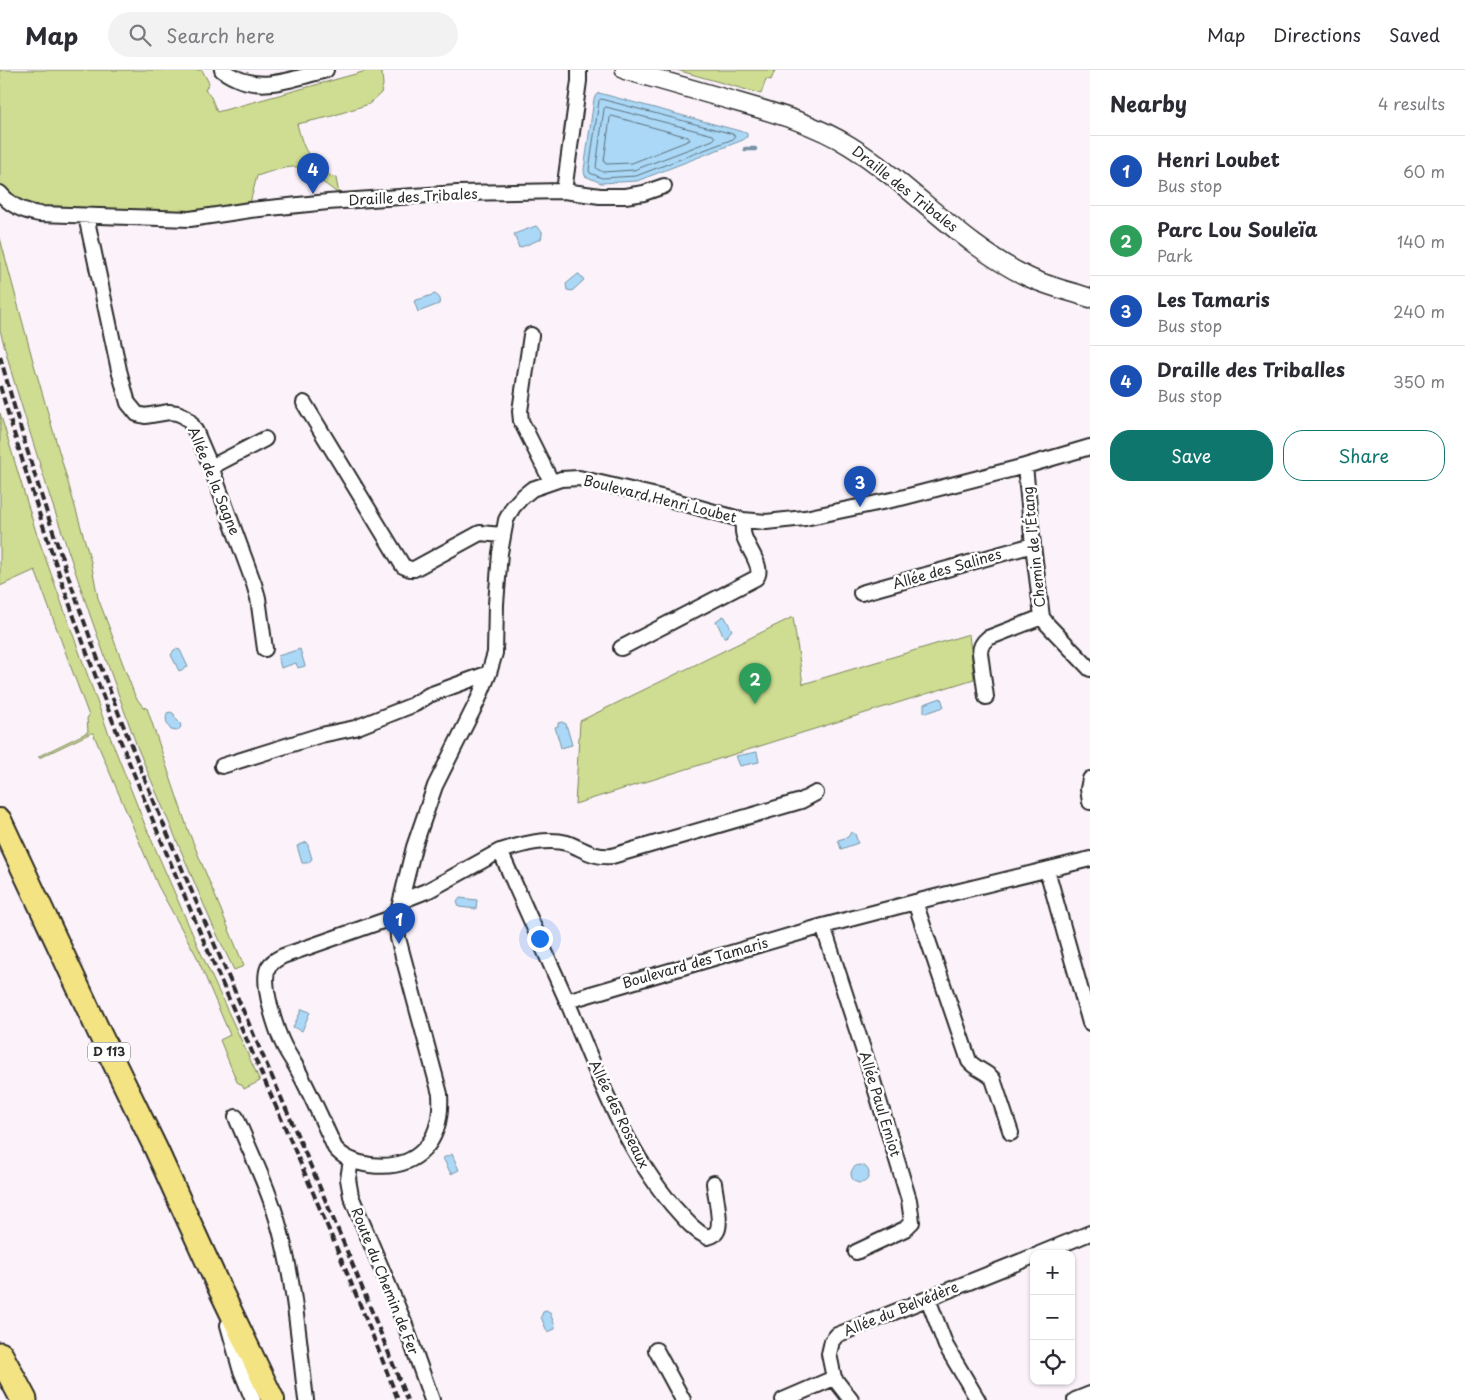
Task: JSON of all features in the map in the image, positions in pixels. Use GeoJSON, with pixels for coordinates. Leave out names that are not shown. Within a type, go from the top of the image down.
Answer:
{"type":"FeatureCollection","features":[{"type":"Feature","properties":{"kind":"highway"},"geometry":{"type":"LineString","coordinates":[[0,1355],[24,1400]]}},
{"type":"Feature","properties":{"kind":"main road","name":"D 113"},"geometry":{"type":"LineString","coordinates":[[0,820],[273,1400]]}},
{"type":"Feature","properties":{"kind":"street"},"geometry":{"type":"LineString","coordinates":[[222,70],[238,80],[260,84],[282,82],[326,70]]}},
{"type":"Feature","properties":{"kind":"street"},"geometry":{"type":"LineString","coordinates":[[564,191],[579,70]]}},
{"type":"Feature","properties":{"kind":"street","name":"Draille des Tribales"},"geometry":{"type":"LineString","coordinates":[[625,70],[797,120],[824,132],[850,146],[887,172],[973,242],[1000,261],[1025,276],[1090,298]]}},
{"type":"Feature","properties":{"kind":"street","name":"Draille des Tribales"},"geometry":{"type":"LineString","coordinates":[[0,193],[7,202],[28,212],[39,214],[190,219],[250,210],[338,201],[457,193],[564,191],[600,196],[625,196],[664,186]]}},
{"type":"Feature","properties":{"kind":"street","name":"Allée de la Sagne"},"geometry":{"type":"LineString","coordinates":[[86,216],[119,370],[128,403],[137,414],[177,413],[184,416],[196,432],[211,467],[254,584],[258,598],[265,649]]}},
{"type":"Feature","properties":{"kind":"street"},"geometry":{"type":"LineString","coordinates":[[531,335],[520,411],[521,421],[552,481]]}},
{"type":"Feature","properties":{"kind":"street"},"geometry":{"type":"LineString","coordinates":[[304,403],[403,566],[414,569],[480,533],[502,535]]}},
{"type":"Feature","properties":{"kind":"street"},"geometry":{"type":"LineString","coordinates":[[211,467],[265,439]]}},
{"type":"Feature","properties":{"kind":"street","name":"Boulevard Henri Loubet"},"geometry":{"type":"LineString","coordinates":[[350,1160],[365,1164],[388,1166],[407,1161],[427,1145],[437,1128],[440,1117],[440,1094],[398,938],[397,916],[414,847],[435,786],[478,700],[495,653],[496,604],[502,535],[506,520],[521,498],[532,489],[552,481],[579,478],[661,497],[743,520],[766,522],[805,518],[901,498],[1026,466],[1090,447]]}},
{"type":"Feature","properties":{"kind":"street","name":"Chemin de l'Étang"},"geometry":{"type":"LineString","coordinates":[[1026,466],[1042,617],[1090,669]]}},
{"type":"Feature","properties":{"kind":"street"},"geometry":{"type":"LineString","coordinates":[[620,648],[759,576],[759,569],[744,537],[743,520]]}},
{"type":"Feature","properties":{"kind":"street","name":"Allée des Salines"},"geometry":{"type":"LineString","coordinates":[[861,593],[1033,545]]}},
{"type":"Feature","properties":{"kind":"street"},"geometry":{"type":"LineString","coordinates":[[986,697],[980,653],[984,642],[988,638],[1042,617]]}},
{"type":"Feature","properties":{"kind":"street"},"geometry":{"type":"LineString","coordinates":[[222,766],[321,735],[355,728],[413,705],[434,693],[489,673]]}},
{"type":"Feature","properties":{"kind":"street"},"geometry":{"type":"LineString","coordinates":[[1090,780],[1088,789],[1090,802]]}},
{"type":"Feature","properties":{"kind":"street"},"geometry":{"type":"LineString","coordinates":[[401,901],[429,890],[500,851],[534,843],[560,842],[595,855],[612,856],[793,803],[816,793]]}},
{"type":"Feature","properties":{"kind":"street"},"geometry":{"type":"LineString","coordinates":[[500,851],[567,1001]]}},
{"type":"Feature","properties":{"kind":"street","name":"Boulevard des Tamaris"},"geometry":{"type":"LineString","coordinates":[[567,1001],[823,926],[1090,859]]}},
{"type":"Feature","properties":{"kind":"street"},"geometry":{"type":"LineString","coordinates":[[1047,870],[1090,1023]]}},
{"type":"Feature","properties":{"kind":"street"},"geometry":{"type":"LineString","coordinates":[[916,902],[969,1062],[993,1079],[1010,1133]]}},
{"type":"Feature","properties":{"kind":"street"},"geometry":{"type":"LineString","coordinates":[[350,1160],[335,1148],[284,1045],[272,1013],[267,987],[267,974],[273,961],[283,956],[397,916]]}},
{"type":"Feature","properties":{"kind":"street","name":"Allée Paul Emiot"},"geometry":{"type":"LineString","coordinates":[[823,926],[867,1061],[912,1215],[912,1222],[905,1229],[856,1252]]}},
{"type":"Feature","properties":{"kind":"street","name":"Allée des Roseaux"},"geometry":{"type":"LineString","coordinates":[[567,1001],[607,1096],[642,1163],[661,1192],[689,1225],[707,1237],[712,1236],[716,1232],[719,1224],[714,1183]]}},
{"type":"Feature","properties":{"kind":"street"},"geometry":{"type":"LineString","coordinates":[[236,1117],[272,1203],[286,1254],[291,1277],[306,1400]]}},
{"type":"Feature","properties":{"kind":"street","name":"Route du Chemin de Fer"},"geometry":{"type":"LineString","coordinates":[[350,1160],[348,1178],[351,1196],[404,1322],[432,1400]]}},
{"type":"Feature","properties":{"kind":"street"},"geometry":{"type":"LineString","coordinates":[[1049,1250],[1090,1233]]}},
{"type":"Feature","properties":{"kind":"street","name":"Allée du Belvédère"},"geometry":{"type":"LineString","coordinates":[[851,1400],[834,1378],[829,1354],[832,1341],[837,1335],[1030,1258]]}},
{"type":"Feature","properties":{"kind":"street"},"geometry":{"type":"LineString","coordinates":[[217,1283],[240,1368],[253,1400]]}},
{"type":"Feature","properties":{"kind":"street"},"geometry":{"type":"LineString","coordinates":[[928,1299],[946,1346],[978,1400]]}},
{"type":"Feature","properties":{"kind":"street"},"geometry":{"type":"LineString","coordinates":[[656,1350],[683,1400]]}},
{"type":"Feature","properties":{"kind":"street"},"geometry":{"type":"LineString","coordinates":[[783,1400],[834,1378]]}},
{"type":"Feature","properties":{"kind":"street"},"geometry":{"type":"LineString","coordinates":[[1075,1400],[1090,1394]]}},
{"type":"Feature","properties":{"kind":"green space"},"geometry":{"type":"Polygon","coordinates":[[[0,70],[202,70],[209,83],[205,90],[211,97],[217,112],[370,70],[382,73],[383,85],[381,93],[369,104],[329,117],[297,124],[308,154],[330,176],[336,178],[339,194],[303,168],[292,167],[257,176],[250,203],[189,212],[54,206],[48,210],[17,203],[0,185],[0,70]]]}},
{"type":"Feature","properties":{"kind":"green space"},"geometry":{"type":"Polygon","coordinates":[[[677,70],[775,70],[771,80],[766,79],[761,94],[677,70]]]}},
{"type":"Feature","properties":{"kind":"green space"},"geometry":{"type":"Polygon","coordinates":[[[0,238],[91,562],[98,598],[135,696],[143,707],[147,708],[188,830],[244,966],[234,970],[212,924],[138,749],[50,497],[0,330],[0,238]]]}},
{"type":"Feature","properties":{"kind":"green space"},"geometry":{"type":"Polygon","coordinates":[[[0,413],[36,532],[107,729],[145,825],[260,1081],[244,1089],[237,1082],[220,1040],[230,1035],[196,955],[158,886],[93,733],[39,758],[39,756],[88,732],[87,718],[89,716],[35,570],[0,586],[0,413]]]}},
{"type":"Feature","properties":{"kind":"green space"},"geometry":{"type":"Polygon","coordinates":[[[793,617],[803,684],[969,634],[974,679],[575,804],[580,721],[793,617]]]}},
{"type":"Feature","properties":{"kind":"water"},"geometry":{"type":"Polygon","coordinates":[[[599,93],[747,133],[747,137],[637,181],[601,183],[585,176],[584,170],[594,99],[599,93]]]}},
{"type":"Feature","properties":{"kind":"water"},"geometry":{"type":"Polygon","coordinates":[[[536,226],[542,231],[541,239],[519,248],[514,234],[536,226]]]}},
{"type":"Feature","properties":{"kind":"water"},"geometry":{"type":"Polygon","coordinates":[[[578,274],[584,280],[572,291],[567,290],[566,284],[578,274]]]}},
{"type":"Feature","properties":{"kind":"water"},"geometry":{"type":"Polygon","coordinates":[[[435,294],[440,298],[439,304],[418,312],[414,301],[435,294]]]}},
{"type":"Feature","properties":{"kind":"water"},"geometry":{"type":"Polygon","coordinates":[[[723,616],[732,630],[726,637],[724,637],[716,621],[723,616]]]}},
{"type":"Feature","properties":{"kind":"water"},"geometry":{"type":"Polygon","coordinates":[[[176,649],[180,650],[188,667],[179,671],[171,655],[176,649]]]}},
{"type":"Feature","properties":{"kind":"water"},"geometry":{"type":"Polygon","coordinates":[[[300,649],[305,666],[298,668],[296,663],[281,668],[278,656],[300,649]]]}},
{"type":"Feature","properties":{"kind":"water"},"geometry":{"type":"Polygon","coordinates":[[[941,698],[944,707],[924,712],[924,704],[941,698]]]}},
{"type":"Feature","properties":{"kind":"water"},"geometry":{"type":"Polygon","coordinates":[[[171,712],[180,723],[181,727],[177,731],[171,730],[168,726],[167,713],[171,712]]]}},
{"type":"Feature","properties":{"kind":"water"},"geometry":{"type":"Polygon","coordinates":[[[558,723],[566,724],[572,745],[561,748],[555,727],[558,726],[558,723]]]}},
{"type":"Feature","properties":{"kind":"water"},"geometry":{"type":"Polygon","coordinates":[[[757,752],[759,762],[740,766],[736,756],[757,752]]]}},
{"type":"Feature","properties":{"kind":"water"},"geometry":{"type":"Polygon","coordinates":[[[851,832],[855,834],[858,843],[841,849],[838,840],[848,837],[851,832]]]}},
{"type":"Feature","properties":{"kind":"water"},"geometry":{"type":"Polygon","coordinates":[[[307,842],[312,859],[308,863],[302,863],[297,846],[307,842]]]}},
{"type":"Feature","properties":{"kind":"water"},"geometry":{"type":"Polygon","coordinates":[[[460,898],[477,900],[476,909],[459,907],[457,902],[460,898]]]}},
{"type":"Feature","properties":{"kind":"water"},"geometry":{"type":"Polygon","coordinates":[[[302,1009],[310,1012],[302,1031],[293,1027],[302,1009]]]}},
{"type":"Feature","properties":{"kind":"water"},"geometry":{"type":"Polygon","coordinates":[[[452,1154],[459,1170],[451,1174],[443,1158],[452,1154]]]}},
{"type":"Feature","properties":{"kind":"water"},"geometry":{"type":"Polygon","coordinates":[[[860,1165],[866,1168],[869,1174],[866,1180],[860,1183],[854,1180],[851,1174],[854,1168],[860,1165]]]}},
{"type":"Feature","properties":{"kind":"water"},"geometry":{"type":"Polygon","coordinates":[[[543,1312],[550,1313],[555,1326],[555,1329],[548,1332],[541,1317],[543,1312]]]}},
{"type":"Feature","properties":{"kind":"waterway"},"geometry":{"type":"LineString","coordinates":[[745,149],[755,149]]}},
{"type":"Feature","properties":{"kind":"railway"},"geometry":{"type":"LineString","coordinates":[[0,356],[48,516],[103,674],[176,855],[344,1243],[407,1400]]}},
{"type":"Feature","properties":{"kind":"railway"},"geometry":{"type":"LineString","coordinates":[[0,386],[30,486],[63,584],[117,731],[168,857],[335,1244],[398,1400]]}},
{"type":"Feature","properties":{"kind":"place","name":"Draille des Triballes"},"geometry":{"type":"Point","coordinates":[313,194]}},
{"type":"Feature","properties":{"kind":"place","name":"Les Tamaris"},"geometry":{"type":"Point","coordinates":[860,507]}},
{"type":"Feature","properties":{"kind":"place","name":"Parc Lou Souleïa"},"geometry":{"type":"Point","coordinates":[755,704]}},
{"type":"Feature","properties":{"kind":"place","name":"Henri Loubet"},"geometry":{"type":"Point","coordinates":[399,944]}}]}
